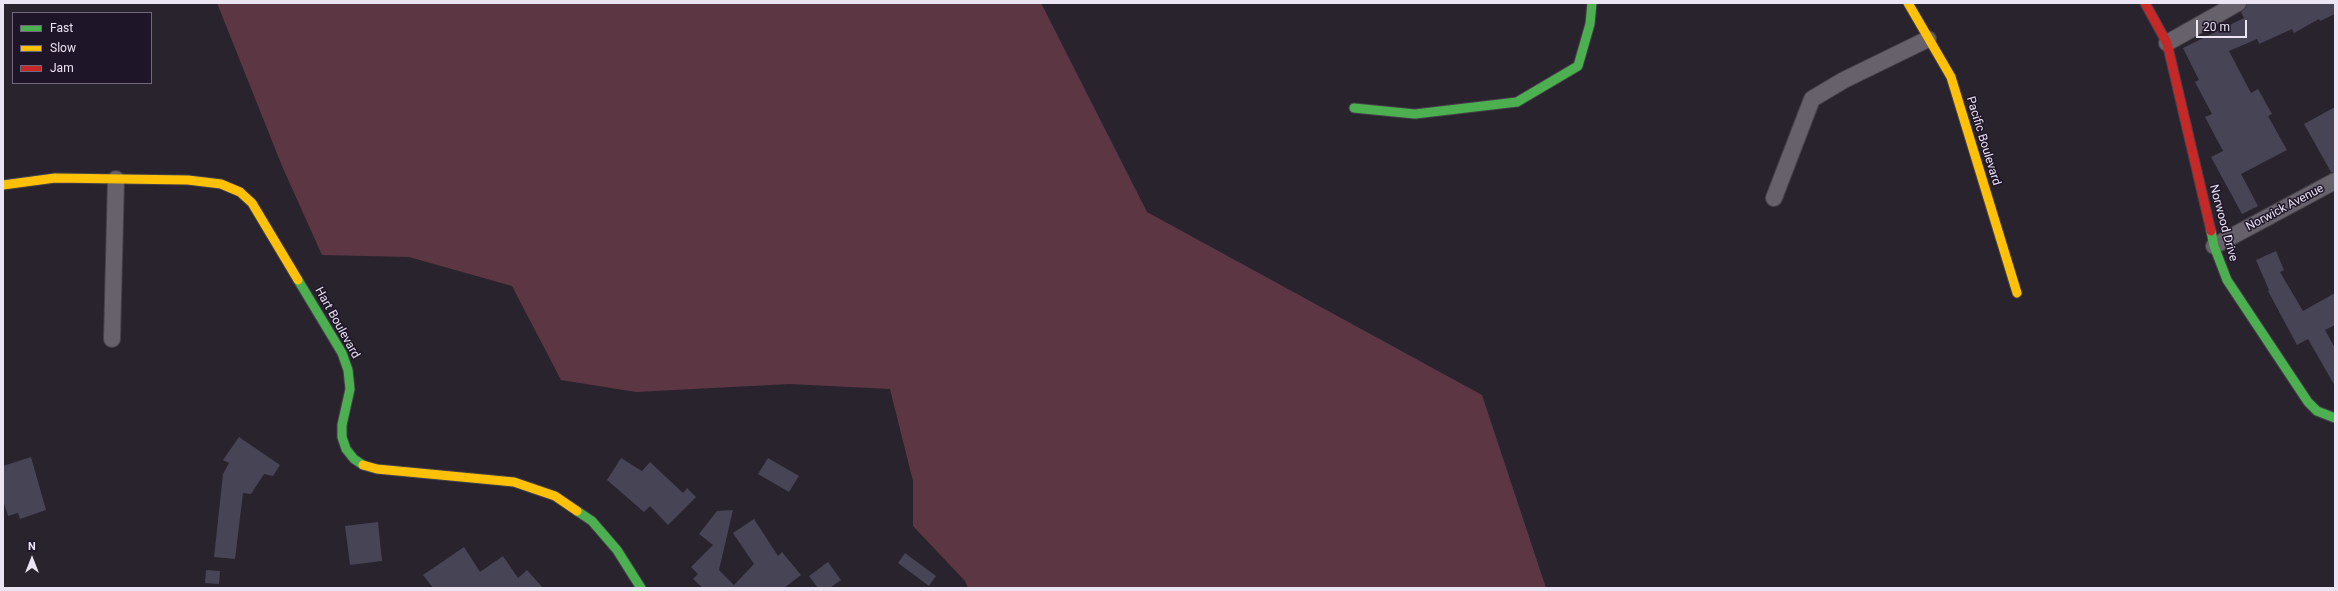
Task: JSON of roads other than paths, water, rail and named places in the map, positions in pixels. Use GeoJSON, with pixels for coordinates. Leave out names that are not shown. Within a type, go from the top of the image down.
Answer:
{"type":"FeatureCollection","features":[{"type":"Feature","properties":{"kind":"street"},"geometry":{"type":"LineString","coordinates":[[1354,108],[1415,114],[1517,102],[1578,66],[1590,24],[1592,3]]}},
{"type":"Feature","properties":{"kind":"street","name":"Pacific Boulevard"},"geometry":{"type":"LineString","coordinates":[[1908,3],[1928,39],[1952,77],[2017,294]]}},
{"type":"Feature","properties":{"kind":"street","name":"Norwood Drive"},"geometry":{"type":"LineString","coordinates":[[2145,3],[2167,43],[2184,109],[2214,246],[2227,280],[2308,402],[2317,411],[2335,418]]}},
{"type":"Feature","properties":{"kind":"street"},"geometry":{"type":"LineString","coordinates":[[2167,43],[2238,3]]}},
{"type":"Feature","properties":{"kind":"street"},"geometry":{"type":"LineString","coordinates":[[1774,198],[1812,99],[1844,80],[1928,39]]}},
{"type":"Feature","properties":{"kind":"street","name":"Hart Boulevard"},"geometry":{"type":"LineString","coordinates":[[3,185],[55,178],[188,180],[221,184],[240,192],[252,203],[342,353],[348,370],[350,389],[342,425],[342,437],[346,449],[354,459],[365,466],[377,469],[514,482],[555,496],[592,521],[617,550],[641,588]]}},
{"type":"Feature","properties":{"kind":"street"},"geometry":{"type":"LineString","coordinates":[[112,339],[116,179]]}},
{"type":"Feature","properties":{"kind":"street","name":"Norwick Avenue"},"geometry":{"type":"LineString","coordinates":[[2214,246],[2335,181]]}}]}
